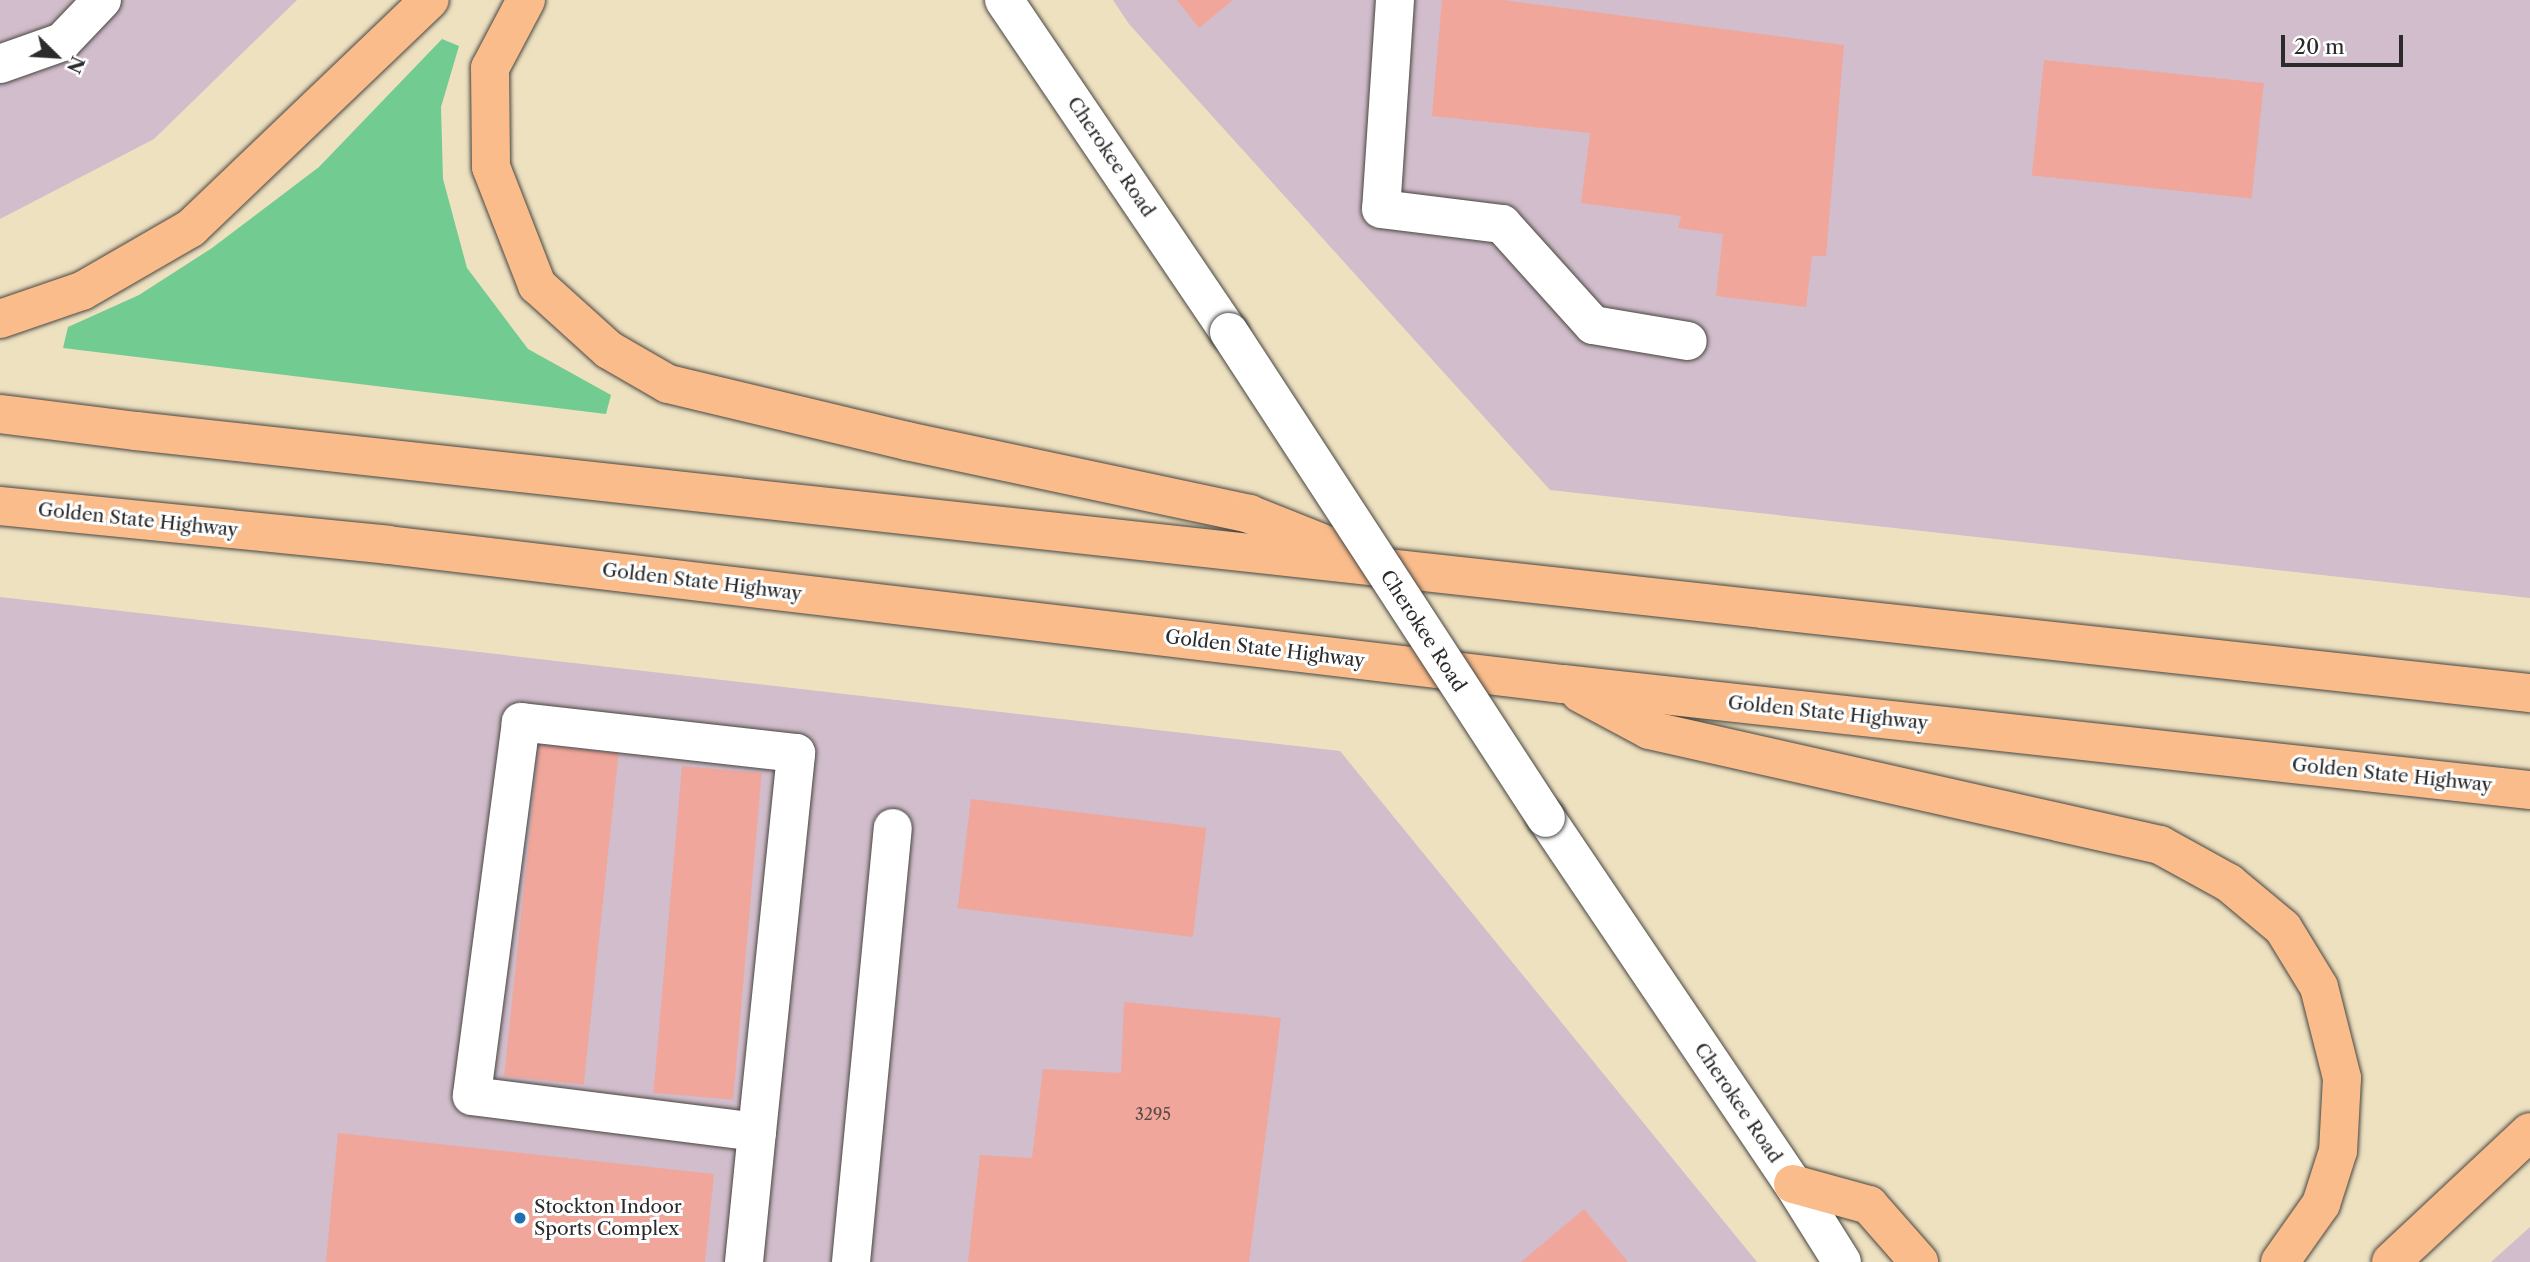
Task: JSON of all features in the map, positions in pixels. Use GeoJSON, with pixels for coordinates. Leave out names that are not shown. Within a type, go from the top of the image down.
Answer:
{"type":"FeatureCollection","features":[{"type":"Feature","properties":{"kind":"highway"},"geometry":{"type":"LineString","coordinates":[[0,319],[82,291],[191,228],[430,0]]}},
{"type":"Feature","properties":{"kind":"highway"},"geometry":{"type":"LineString","coordinates":[[526,0],[490,68],[491,167],[537,285],[609,350],[668,384],[907,440],[1249,514],[1377,564]]}},
{"type":"Feature","properties":{"kind":"highway"},"geometry":{"type":"LineString","coordinates":[[0,414],[150,433],[1377,564],[2530,692]]}},
{"type":"Feature","properties":{"kind":"highway","name":"Golden State Highway"},"geometry":{"type":"LineString","coordinates":[[0,506],[388,545],[1563,684],[2530,790]]}},
{"type":"Feature","properties":{"kind":"highway"},"geometry":{"type":"LineString","coordinates":[[1563,684],[1649,730],[2160,845],[2229,883],[2283,928],[2319,987],[2342,1078],[2338,1151],[2321,1204],[2280,1262]]}},
{"type":"Feature","properties":{"kind":"highway"},"geometry":{"type":"LineString","coordinates":[[2391,1262],[2530,1132]]}},
{"type":"Feature","properties":{"kind":"highway"},"geometry":{"type":"LineString","coordinates":[[1793,1184],[1869,1205],[1919,1262]]}},
{"type":"Feature","properties":{"kind":"street"},"geometry":{"type":"LineString","coordinates":[[0,64],[62,42],[102,0]]}},
{"type":"Feature","properties":{"kind":"street","name":"Cherokee Road"},"geometry":{"type":"LineString","coordinates":[[1004,0],[1230,332],[1545,818],[1793,1184],[1842,1262]]}},
{"type":"Feature","properties":{"kind":"street"},"geometry":{"type":"LineString","coordinates":[[1395,0],[1381,209],[1502,224],[1593,325],[1688,341]]}},
{"type":"Feature","properties":{"kind":"street"},"geometry":{"type":"LineString","coordinates":[[744,1262],[796,753],[521,722],[472,1096],[757,1132]]}},
{"type":"Feature","properties":{"kind":"street"},"geometry":{"type":"LineString","coordinates":[[851,1262],[892,828]]}},
{"type":"Feature","properties":{"kind":"shaded area"},"geometry":{"type":"Polygon","coordinates":[[[0,0],[297,0],[154,139],[0,219],[0,0]]]}},
{"type":"Feature","properties":{"kind":"shaded area"},"geometry":{"type":"Polygon","coordinates":[[[1113,0],[2530,0],[2530,598],[1550,490],[1129,24],[1113,0]]]}},
{"type":"Feature","properties":{"kind":"shaded area"},"geometry":{"type":"Polygon","coordinates":[[[0,597],[1340,751],[1757,1262],[0,1262],[0,597]]]}},
{"type":"Feature","properties":{"kind":"shaded area"},"geometry":{"type":"Polygon","coordinates":[[[2530,1227],[2530,1262],[2491,1262],[2530,1227]]]}},
{"type":"Feature","properties":{"kind":"green space"},"geometry":{"type":"Polygon","coordinates":[[[442,39],[459,46],[441,107],[443,179],[467,268],[528,349],[611,395],[606,414],[63,348],[68,327],[139,295],[212,248],[319,167],[442,39]]]}},
{"type":"Feature","properties":{"kind":"building"},"geometry":{"type":"Polygon","coordinates":[[[1177,0],[1233,0],[1199,28],[1177,0]]]}},
{"type":"Feature","properties":{"kind":"building"},"geometry":{"type":"Polygon","coordinates":[[[1442,0],[1503,0],[1844,45],[1826,256],[1812,256],[1806,307],[1716,296],[1723,234],[1678,228],[1681,216],[1581,203],[1590,133],[1432,116],[1442,0]]]}},
{"type":"Feature","properties":{"kind":"building"},"geometry":{"type":"Polygon","coordinates":[[[2044,60],[2264,83],[2252,198],[2032,175],[2044,60]]]}},
{"type":"Feature","properties":{"kind":"building"},"geometry":{"type":"Polygon","coordinates":[[[539,745],[619,753],[584,1085],[504,1076],[539,745]]]}},
{"type":"Feature","properties":{"kind":"building"},"geometry":{"type":"Polygon","coordinates":[[[682,766],[762,773],[733,1100],[653,1093],[682,766]]]}},
{"type":"Feature","properties":{"kind":"building"},"geometry":{"type":"Polygon","coordinates":[[[971,799],[1206,828],[1193,937],[958,908],[971,799]]]}},
{"type":"Feature","properties":{"kind":"building"},"geometry":{"type":"Polygon","coordinates":[[[1124,1002],[1281,1018],[1249,1262],[968,1262],[980,1155],[1032,1158],[1043,1069],[1121,1073],[1124,1002]]]}},
{"type":"Feature","properties":{"kind":"building","name":"Stockton Indoor Sports Complex"},"geometry":{"type":"Polygon","coordinates":[[[338,1133],[714,1174],[705,1262],[326,1262],[338,1133]]]}},
{"type":"Feature","properties":{"kind":"building"},"geometry":{"type":"Polygon","coordinates":[[[1584,1209],[1628,1262],[1521,1262],[1584,1209]]]}},
{"type":"Feature","properties":{"kind":"place","name":"Stockton Indoor Sports Complex"},"geometry":{"type":"Point","coordinates":[520,1218]}}]}
